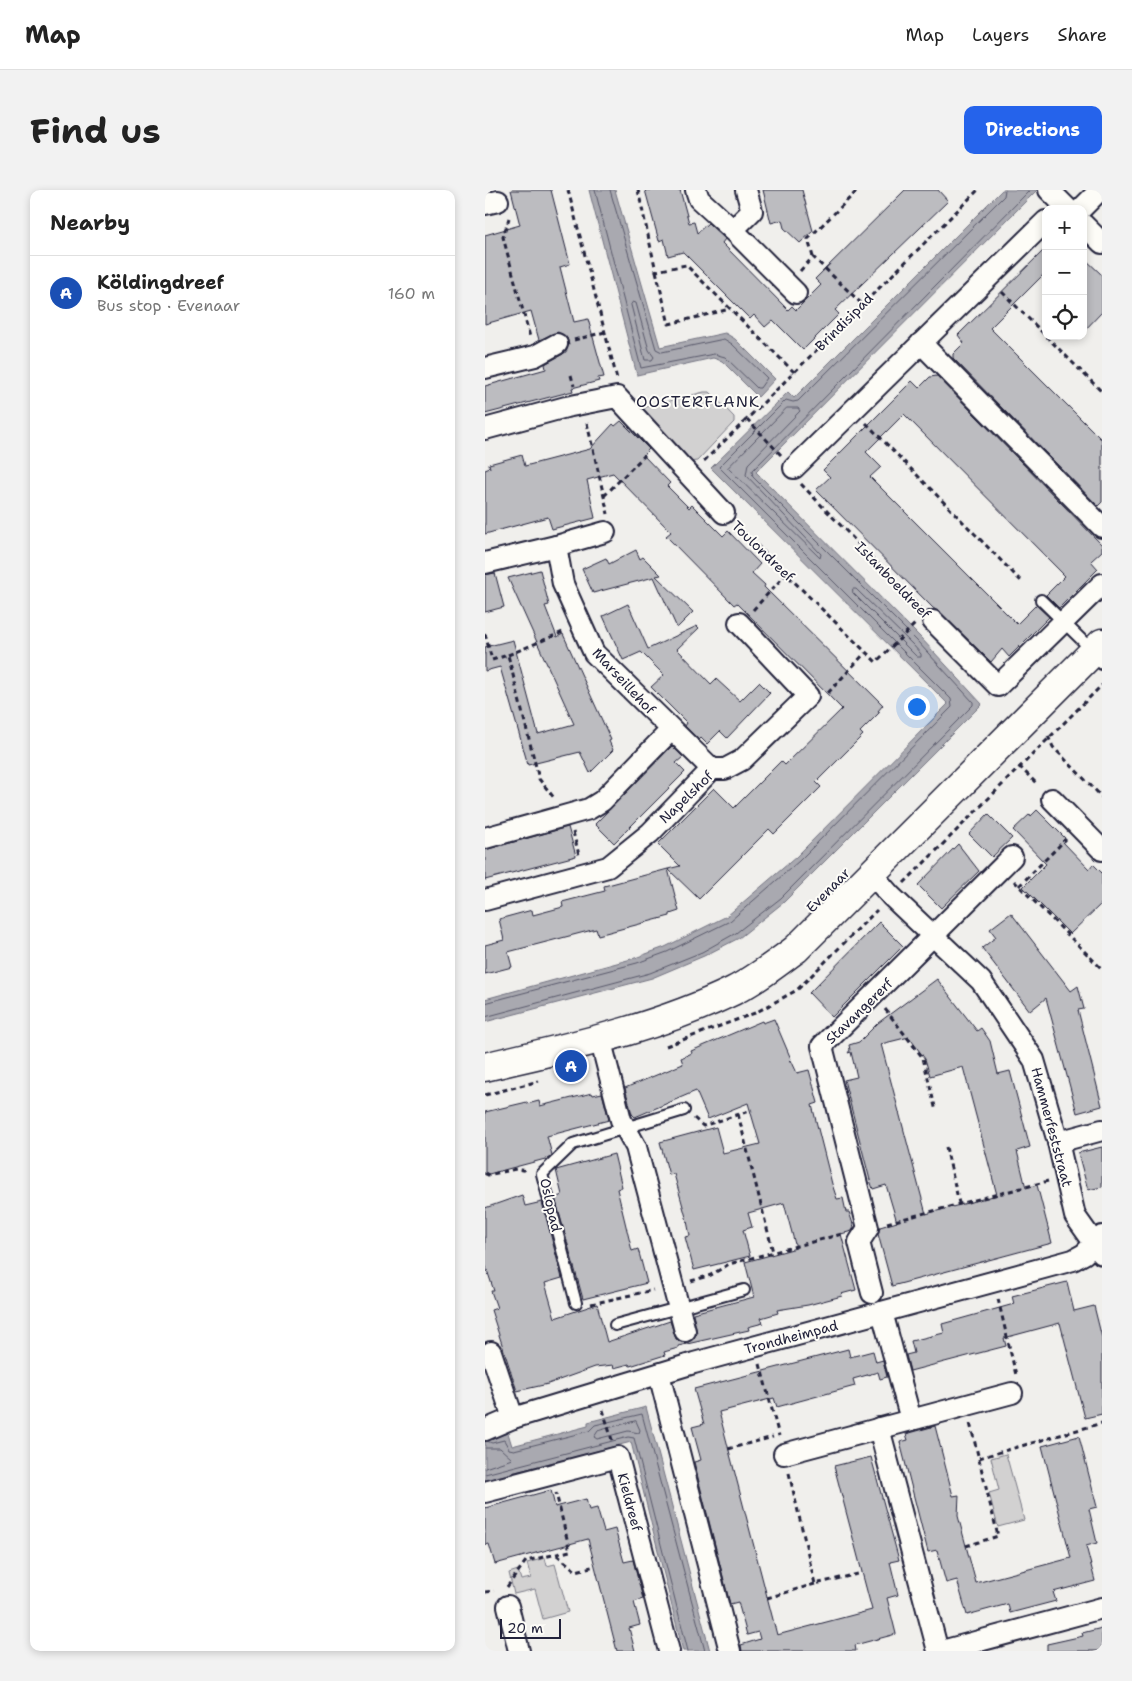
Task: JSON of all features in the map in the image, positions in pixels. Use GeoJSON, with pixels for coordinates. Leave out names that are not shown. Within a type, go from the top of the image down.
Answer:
{"type":"FeatureCollection","features":[{"type":"Feature","properties":{"kind":"street"},"geometry":{"type":"LineString","coordinates":[[696,190],[699,199],[791,288]]}},
{"type":"Feature","properties":{"kind":"street"},"geometry":{"type":"LineString","coordinates":[[733,230],[752,211],[746,190]]}},
{"type":"Feature","properties":{"kind":"street"},"geometry":{"type":"LineString","coordinates":[[1062,202],[1100,190]]}},
{"type":"Feature","properties":{"kind":"street"},"geometry":{"type":"LineString","coordinates":[[788,461],[853,410],[1042,224]]}},
{"type":"Feature","properties":{"kind":"street"},"geometry":{"type":"LineString","coordinates":[[1087,228],[1102,243]]}},
{"type":"Feature","properties":{"kind":"street"},"geometry":{"type":"LineString","coordinates":[[921,342],[1102,527]]}},
{"type":"Feature","properties":{"kind":"street"},"geometry":{"type":"LineString","coordinates":[[485,368],[535,356],[557,344]]}},
{"type":"Feature","properties":{"kind":"street"},"geometry":{"type":"LineString","coordinates":[[485,429],[566,407],[581,406],[617,397]]}},
{"type":"Feature","properties":{"kind":"street","name":"Toulondreef"},"geometry":{"type":"LineString","coordinates":[[617,397],[724,513]]}},
{"type":"Feature","properties":{"kind":"street"},"geometry":{"type":"LineString","coordinates":[[485,563],[605,532]]}},
{"type":"Feature","properties":{"kind":"street","name":"Marseillehof"},"geometry":{"type":"LineString","coordinates":[[556,546],[563,584],[594,653],[712,769]]}},
{"type":"Feature","properties":{"kind":"street"},"geometry":{"type":"LineString","coordinates":[[1063,622],[1102,584]]}},
{"type":"Feature","properties":{"kind":"street","name":"Istanboeldreef"},"geometry":{"type":"LineString","coordinates":[[924,622],[998,686],[1063,622]]}},
{"type":"Feature","properties":{"kind":"street"},"geometry":{"type":"LineString","coordinates":[[739,623],[808,696]]}},
{"type":"Feature","properties":{"kind":"street","name":"Evenaar"},"geometry":{"type":"LineString","coordinates":[[485,1081],[602,1043],[672,1017],[734,991],[768,970],[882,885],[1100,661]]}},
{"type":"Feature","properties":{"kind":"street","name":"Napelshof"},"geometry":{"type":"LineString","coordinates":[[485,900],[608,867],[650,834],[712,769],[725,769],[742,760],[808,696]]}},
{"type":"Feature","properties":{"kind":"street"},"geometry":{"type":"LineString","coordinates":[[485,838],[589,810],[602,801],[671,730]]}},
{"type":"Feature","properties":{"kind":"street"},"geometry":{"type":"LineString","coordinates":[[1052,799],[1102,850]]}},
{"type":"Feature","properties":{"kind":"street","name":"Stavangererf"},"geometry":{"type":"LineString","coordinates":[[868,1228],[822,1046],[935,936],[1007,862]]}},
{"type":"Feature","properties":{"kind":"street","name":"Hammerfeststraat"},"geometry":{"type":"LineString","coordinates":[[882,885],[981,981],[1035,1060],[1058,1142],[1075,1216],[1100,1245]]}},
{"type":"Feature","properties":{"kind":"street"},"geometry":{"type":"LineString","coordinates":[[602,1043],[621,1120],[636,1147],[685,1331]]}},
{"type":"Feature","properties":{"kind":"street","name":"Evenaar"},"geometry":{"type":"LineString","coordinates":[[485,1066],[602,1043]]}},
{"type":"Feature","properties":{"kind":"street"},"geometry":{"type":"LineString","coordinates":[[1058,1142],[1102,1130]]}},
{"type":"Feature","properties":{"kind":"street"},"geometry":{"type":"LineString","coordinates":[[868,1228],[859,1242],[872,1293]]}},
{"type":"Feature","properties":{"kind":"street","name":"Trondheimpad"},"geometry":{"type":"LineString","coordinates":[[487,1429],[513,1418],[659,1374],[993,1280],[1073,1260],[1100,1245]]}},
{"type":"Feature","properties":{"kind":"street"},"geometry":{"type":"LineString","coordinates":[[882,1312],[911,1420]]}},
{"type":"Feature","properties":{"kind":"street"},"geometry":{"type":"LineString","coordinates":[[491,1352],[513,1418]]}},
{"type":"Feature","properties":{"kind":"street"},"geometry":{"type":"LineString","coordinates":[[659,1374],[731,1651]]}},
{"type":"Feature","properties":{"kind":"street"},"geometry":{"type":"LineString","coordinates":[[781,1444],[879,1428],[1012,1393]]}},
{"type":"Feature","properties":{"kind":"street"},"geometry":{"type":"LineString","coordinates":[[879,1428],[940,1651],[1102,1608]]}},
{"type":"Feature","properties":{"kind":"street","name":"Kieldreef"},"geometry":{"type":"LineString","coordinates":[[485,1492],[618,1457],[669,1651]]}},
{"type":"Feature","properties":{"kind":"street"},"geometry":{"type":"LineString","coordinates":[[506,1599],[519,1651]]}},
{"type":"Feature","properties":{"kind":"lane"},"geometry":{"type":"LineString","coordinates":[[1041,600],[1100,661]]}},
{"type":"Feature","properties":{"kind":"lane","name":"Oslopad"},"geometry":{"type":"LineString","coordinates":[[576,1303],[542,1174],[573,1144],[684,1110]]}},
{"type":"Feature","properties":{"kind":"lane"},"geometry":{"type":"LineString","coordinates":[[615,1325],[744,1290]]}},
{"type":"Feature","properties":{"kind":"path"},"geometry":{"type":"LineString","coordinates":[[568,190],[617,380],[617,397]]}},
{"type":"Feature","properties":{"kind":"path"},"geometry":{"type":"LineString","coordinates":[[638,190],[669,324],[730,309]]}},
{"type":"Feature","properties":{"kind":"path"},"geometry":{"type":"LineString","coordinates":[[858,190],[808,239],[813,257],[862,304]]}},
{"type":"Feature","properties":{"kind":"path","name":"Brindisipad"},"geometry":{"type":"LineString","coordinates":[[689,476],[978,190]]}},
{"type":"Feature","properties":{"kind":"path"},"geometry":{"type":"LineString","coordinates":[[497,205],[509,218],[503,237],[535,356]]}},
{"type":"Feature","properties":{"kind":"path"},"geometry":{"type":"LineString","coordinates":[[791,288],[813,257]]}},
{"type":"Feature","properties":{"kind":"path"},"geometry":{"type":"LineString","coordinates":[[656,272],[686,265],[794,372]]}},
{"type":"Feature","properties":{"kind":"path"},"geometry":{"type":"LineString","coordinates":[[988,277],[1042,332]]}},
{"type":"Feature","properties":{"kind":"path"},"geometry":{"type":"LineString","coordinates":[[557,344],[605,332]]}},
{"type":"Feature","properties":{"kind":"path"},"geometry":{"type":"LineString","coordinates":[[1050,340],[1102,392]]}},
{"type":"Feature","properties":{"kind":"path"},"geometry":{"type":"LineString","coordinates":[[571,375],[587,420],[610,522],[605,532]]}},
{"type":"Feature","properties":{"kind":"path"},"geometry":{"type":"LineString","coordinates":[[853,410],[1021,581]]}},
{"type":"Feature","properties":{"kind":"path"},"geometry":{"type":"LineString","coordinates":[[747,419],[788,461]]}},
{"type":"Feature","properties":{"kind":"path"},"geometry":{"type":"LineString","coordinates":[[604,496],[658,443]]}},
{"type":"Feature","properties":{"kind":"path","name":"Istanboeldreef"},"geometry":{"type":"LineString","coordinates":[[788,461],[802,486],[924,622]]}},
{"type":"Feature","properties":{"kind":"path","name":"Toulondreef"},"geometry":{"type":"LineString","coordinates":[[724,513],[865,653]]}},
{"type":"Feature","properties":{"kind":"path"},"geometry":{"type":"LineString","coordinates":[[739,623],[787,574]]}},
{"type":"Feature","properties":{"kind":"path"},"geometry":{"type":"LineString","coordinates":[[808,696],[822,698],[865,653],[875,662],[924,622]]}},
{"type":"Feature","properties":{"kind":"path"},"geometry":{"type":"LineString","coordinates":[[485,634],[492,660],[535,646],[581,624]]}},
{"type":"Feature","properties":{"kind":"path"},"geometry":{"type":"LineString","coordinates":[[508,655],[539,779],[568,816],[584,873]]}},
{"type":"Feature","properties":{"kind":"path"},"geometry":{"type":"LineString","coordinates":[[882,885],[1019,766],[1049,736],[1100,661]]}},
{"type":"Feature","properties":{"kind":"path"},"geometry":{"type":"LineString","coordinates":[[1049,736],[1053,747],[1102,797]]}},
{"type":"Feature","properties":{"kind":"path"},"geometry":{"type":"LineString","coordinates":[[1019,766],[1052,799]]}},
{"type":"Feature","properties":{"kind":"path"},"geometry":{"type":"LineString","coordinates":[[1019,886],[1079,827]]}},
{"type":"Feature","properties":{"kind":"path"},"geometry":{"type":"LineString","coordinates":[[1007,862],[1019,886],[1102,970]]}},
{"type":"Feature","properties":{"kind":"path"},"geometry":{"type":"LineString","coordinates":[[875,995],[923,1058],[936,1111]]}},
{"type":"Feature","properties":{"kind":"path"},"geometry":{"type":"LineString","coordinates":[[684,1110],[703,1126],[752,1110]]}},
{"type":"Feature","properties":{"kind":"path"},"geometry":{"type":"LineString","coordinates":[[738,1114],[773,1252]]}},
{"type":"Feature","properties":{"kind":"path"},"geometry":{"type":"LineString","coordinates":[[946,1148],[959,1203]]}},
{"type":"Feature","properties":{"kind":"path"},"geometry":{"type":"LineString","coordinates":[[485,1173],[488,1175],[516,1169],[542,1174]]}},
{"type":"Feature","properties":{"kind":"path"},"geometry":{"type":"LineString","coordinates":[[576,1303],[586,1305],[672,1286],[711,1275],[729,1264],[1066,1176]]}},
{"type":"Feature","properties":{"kind":"path"},"geometry":{"type":"LineString","coordinates":[[993,1280],[1017,1374],[1012,1393]]}},
{"type":"Feature","properties":{"kind":"path"},"geometry":{"type":"LineString","coordinates":[[755,1347],[815,1584]]}},
{"type":"Feature","properties":{"kind":"path"},"geometry":{"type":"LineString","coordinates":[[966,1405],[998,1536],[966,1546]]}},
{"type":"Feature","properties":{"kind":"path"},"geometry":{"type":"LineString","coordinates":[[604,1415],[614,1448]]}},
{"type":"Feature","properties":{"kind":"path"},"geometry":{"type":"LineString","coordinates":[[979,1458],[1102,1423]]}},
{"type":"Feature","properties":{"kind":"path"},"geometry":{"type":"LineString","coordinates":[[728,1449],[781,1444]]}},
{"type":"Feature","properties":{"kind":"path"},"geometry":{"type":"LineString","coordinates":[[506,1599],[526,1561],[570,1551],[552,1475]]}},
{"type":"Feature","properties":{"kind":"path"},"geometry":{"type":"LineString","coordinates":[[557,1554],[576,1571],[595,1566]]}},
{"type":"Feature","properties":{"kind":"path"},"geometry":{"type":"LineString","coordinates":[[767,1598],[862,1573]]}},
{"type":"Feature","properties":{"kind":"shaded area"},"geometry":{"type":"Polygon","coordinates":[[[710,392],[734,417],[734,422],[697,461],[689,462],[641,414],[642,408],[710,392]]]}},
{"type":"Feature","properties":{"kind":"shaded area"},"geometry":{"type":"Polygon","coordinates":[[[1006,1454],[1024,1520],[998,1527],[989,1493],[999,1490],[991,1458],[1006,1454]]]}},
{"type":"Feature","properties":{"kind":"shaded area"},"geometry":{"type":"Polygon","coordinates":[[[545,1558],[547,1566],[555,1564],[568,1612],[543,1619],[535,1589],[514,1594],[509,1573],[518,1570],[521,1580],[531,1578],[527,1563],[545,1558]]]}},
{"type":"Feature","properties":{"kind":"water"},"geometry":{"type":"Polygon","coordinates":[[[589,190],[615,190],[660,347],[725,333],[735,339],[775,379],[758,397],[722,361],[713,358],[637,375],[589,190]]]}},
{"type":"Feature","properties":{"kind":"water"},"geometry":{"type":"Polygon","coordinates":[[[1002,190],[1037,190],[756,472],[921,638],[982,704],[784,902],[739,938],[704,956],[652,978],[485,1022],[485,999],[635,958],[665,947],[727,916],[796,857],[948,704],[711,468],[788,392],[794,398],[1002,190]]]}},
{"type":"Feature","properties":{"kind":"water"},"geometry":{"type":"Polygon","coordinates":[[[646,1407],[710,1651],[683,1651],[631,1442],[485,1480],[485,1421],[491,1438],[508,1433],[512,1446],[588,1426],[588,1422],[646,1407]]]}},
{"type":"Feature","properties":{"kind":"building"},"geometry":{"type":"Polygon","coordinates":[[[511,190],[551,190],[570,264],[560,267],[574,322],[588,319],[604,377],[598,378],[599,381],[572,388],[573,391],[485,414],[485,386],[546,369],[545,364],[563,354],[569,345],[567,338],[558,332],[539,340],[531,311],[485,324],[485,235],[520,225],[511,190]]]}},
{"type":"Feature","properties":{"kind":"building"},"geometry":{"type":"Polygon","coordinates":[[[645,190],[680,190],[689,223],[694,222],[697,233],[708,223],[725,239],[722,243],[788,310],[792,306],[796,310],[821,285],[815,279],[905,190],[938,190],[948,201],[835,310],[839,314],[803,350],[773,320],[765,327],[754,315],[750,319],[683,252],[668,256],[664,239],[659,241],[645,190]]]}},
{"type":"Feature","properties":{"kind":"building"},"geometry":{"type":"Polygon","coordinates":[[[763,190],[802,190],[813,231],[800,243],[784,228],[782,220],[771,223],[763,190]]]}},
{"type":"Feature","properties":{"kind":"building"},"geometry":{"type":"Polygon","coordinates":[[[1042,252],[1042,276],[990,328],[1102,440],[1102,502],[1098,506],[953,358],[953,354],[964,343],[958,335],[1042,252]]]}},
{"type":"Feature","properties":{"kind":"building"},"geometry":{"type":"Polygon","coordinates":[[[1087,261],[1102,275],[1102,312],[1087,328],[1087,261]]]}},
{"type":"Feature","properties":{"kind":"building"},"geometry":{"type":"Polygon","coordinates":[[[937,376],[1102,545],[1102,551],[1091,561],[1098,569],[1059,608],[1046,595],[1065,576],[904,414],[866,452],[881,467],[870,477],[1017,624],[1036,605],[1049,617],[1009,657],[1002,649],[991,662],[941,613],[933,608],[816,490],[830,477],[823,470],[912,381],[919,388],[930,377],[937,376]]]}},
{"type":"Feature","properties":{"kind":"building"},"geometry":{"type":"Polygon","coordinates":[[[621,421],[649,449],[643,455],[670,483],[667,486],[689,508],[692,505],[723,536],[728,531],[760,564],[752,573],[765,585],[764,587],[883,705],[878,711],[880,712],[860,732],[863,735],[816,782],[821,787],[774,834],[769,829],[699,899],[668,869],[680,866],[658,844],[714,788],[734,808],[781,761],[785,765],[842,709],[737,603],[734,605],[666,536],[671,532],[613,473],[587,480],[595,518],[552,529],[548,517],[485,534],[485,470],[490,468],[489,464],[522,455],[525,466],[590,449],[613,424],[615,426],[621,421]]]}},
{"type":"Feature","properties":{"kind":"building"},"geometry":{"type":"Polygon","coordinates":[[[636,550],[640,559],[643,557],[661,575],[656,576],[693,612],[677,628],[654,577],[593,593],[582,569],[606,558],[609,564],[636,550]]]}},
{"type":"Feature","properties":{"kind":"building"},"geometry":{"type":"Polygon","coordinates":[[[540,570],[549,605],[545,606],[557,637],[563,634],[611,740],[609,741],[613,750],[590,773],[580,752],[528,765],[500,667],[485,671],[485,647],[513,640],[538,734],[574,724],[508,578],[540,570]]]}},
{"type":"Feature","properties":{"kind":"building"},"geometry":{"type":"Polygon","coordinates":[[[495,573],[504,607],[485,612],[485,575],[495,573]]]}},
{"type":"Feature","properties":{"kind":"building"},"geometry":{"type":"Polygon","coordinates":[[[628,604],[648,649],[697,626],[699,628],[677,649],[711,684],[716,679],[740,701],[759,682],[770,693],[727,738],[720,731],[707,744],[701,738],[699,740],[685,726],[687,723],[651,687],[664,675],[641,652],[623,660],[603,616],[628,604]]]}},
{"type":"Feature","properties":{"kind":"building"},"geometry":{"type":"Polygon","coordinates":[[[672,746],[683,757],[676,763],[685,772],[614,843],[595,824],[672,746]]]}},
{"type":"Feature","properties":{"kind":"building"},"geometry":{"type":"Polygon","coordinates":[[[1037,810],[1065,838],[1062,841],[1089,869],[1093,864],[1102,873],[1102,903],[1070,934],[1023,887],[1046,864],[1013,830],[1037,810]]]}},
{"type":"Feature","properties":{"kind":"building"},"geometry":{"type":"Polygon","coordinates":[[[988,814],[1012,838],[992,857],[969,834],[988,814]]]}},
{"type":"Feature","properties":{"kind":"building"},"geometry":{"type":"Polygon","coordinates":[[[568,827],[576,856],[485,880],[485,850],[568,827]]]}},
{"type":"Feature","properties":{"kind":"building"},"geometry":{"type":"Polygon","coordinates":[[[958,844],[979,871],[941,908],[918,885],[958,844]]]}},
{"type":"Feature","properties":{"kind":"building"},"geometry":{"type":"Polygon","coordinates":[[[668,869],[679,911],[670,914],[670,916],[598,935],[596,929],[508,952],[512,967],[485,974],[485,945],[504,940],[499,919],[532,910],[533,915],[563,907],[562,902],[605,891],[604,886],[668,869]]]}},
{"type":"Feature","properties":{"kind":"building"},"geometry":{"type":"Polygon","coordinates":[[[1011,913],[1071,991],[1078,986],[1084,1009],[1078,1010],[1102,1106],[1077,1113],[1046,998],[1030,1011],[982,948],[996,937],[990,929],[1011,913]]]}},
{"type":"Feature","properties":{"kind":"building"},"geometry":{"type":"Polygon","coordinates":[[[879,922],[903,946],[832,1017],[809,993],[879,922]]]}},
{"type":"Feature","properties":{"kind":"building"},"geometry":{"type":"Polygon","coordinates":[[[937,979],[977,1031],[981,1028],[990,1041],[998,1074],[1010,1071],[1030,1147],[1017,1151],[1026,1188],[1037,1185],[1052,1243],[892,1286],[878,1234],[880,1227],[897,1222],[886,1185],[873,1189],[844,1080],[857,1077],[851,1052],[848,1053],[850,1050],[849,1045],[859,1042],[878,1023],[937,979]],[[909,1037],[881,1044],[926,1214],[997,1195],[963,1067],[930,1076],[925,1059],[909,1037]]]}},
{"type":"Feature","properties":{"kind":"building"},"geometry":{"type":"Polygon","coordinates":[[[774,1019],[791,1059],[789,1061],[791,1060],[797,1073],[809,1070],[818,1103],[812,1105],[832,1184],[837,1199],[843,1198],[846,1212],[849,1212],[854,1227],[852,1231],[841,1234],[856,1290],[841,1294],[842,1296],[808,1305],[777,1310],[778,1313],[761,1318],[763,1323],[748,1327],[749,1330],[678,1346],[678,1348],[664,1352],[665,1355],[630,1366],[629,1364],[614,1368],[613,1365],[595,1367],[548,1384],[517,1391],[491,1310],[497,1308],[491,1291],[494,1291],[485,1264],[485,1208],[522,1195],[525,1206],[542,1202],[562,1278],[545,1283],[555,1318],[597,1304],[607,1342],[670,1321],[676,1339],[681,1342],[689,1342],[697,1334],[693,1313],[754,1297],[745,1262],[796,1248],[784,1203],[748,1213],[752,1227],[743,1230],[750,1256],[694,1270],[685,1237],[690,1236],[687,1221],[674,1174],[669,1175],[660,1142],[716,1127],[723,1153],[760,1144],[748,1103],[708,1119],[696,1091],[635,1117],[632,1114],[625,1088],[683,1064],[681,1058],[692,1053],[691,1051],[762,1021],[763,1023],[774,1019]]]}},
{"type":"Feature","properties":{"kind":"building"},"geometry":{"type":"Polygon","coordinates":[[[592,1093],[593,1095],[602,1093],[609,1120],[547,1136],[552,1155],[549,1158],[485,1175],[485,1112],[527,1102],[527,1104],[539,1101],[540,1106],[592,1093]]]}},
{"type":"Feature","properties":{"kind":"building"},"geometry":{"type":"Polygon","coordinates":[[[1102,1147],[1102,1187],[1088,1190],[1078,1153],[1102,1147]]]}},
{"type":"Feature","properties":{"kind":"building"},"geometry":{"type":"Polygon","coordinates":[[[614,1154],[622,1187],[617,1189],[632,1251],[638,1249],[647,1283],[583,1299],[555,1198],[562,1195],[556,1170],[614,1154]]]}},
{"type":"Feature","properties":{"kind":"building"},"geometry":{"type":"Polygon","coordinates":[[[1067,1282],[1074,1311],[1094,1306],[1102,1338],[1102,1414],[1085,1418],[1060,1323],[1004,1338],[1006,1346],[910,1371],[906,1355],[914,1353],[911,1341],[944,1333],[942,1324],[1014,1304],[1012,1296],[1067,1282]]]}},
{"type":"Feature","properties":{"kind":"building"},"geometry":{"type":"Polygon","coordinates":[[[848,1349],[850,1357],[873,1351],[876,1362],[883,1360],[887,1377],[880,1379],[878,1372],[853,1379],[855,1386],[777,1407],[774,1398],[719,1412],[777,1635],[872,1610],[834,1466],[871,1457],[899,1560],[890,1562],[898,1595],[887,1598],[896,1634],[855,1645],[856,1651],[742,1651],[741,1645],[760,1639],[758,1632],[747,1635],[738,1602],[730,1604],[694,1462],[701,1460],[692,1427],[704,1424],[694,1389],[848,1349]]]}},
{"type":"Feature","properties":{"kind":"building"},"geometry":{"type":"Polygon","coordinates":[[[935,1426],[953,1496],[959,1495],[958,1516],[976,1583],[1071,1558],[1042,1446],[1079,1436],[1097,1507],[1089,1509],[1097,1543],[1086,1546],[1095,1581],[1053,1592],[1056,1601],[1010,1613],[1008,1604],[967,1615],[957,1580],[946,1583],[937,1550],[928,1552],[900,1442],[908,1440],[906,1434],[935,1426]]]}},
{"type":"Feature","properties":{"kind":"building"},"geometry":{"type":"Polygon","coordinates":[[[551,1490],[555,1507],[586,1499],[589,1510],[597,1508],[604,1532],[615,1529],[624,1562],[633,1560],[643,1599],[634,1602],[640,1625],[629,1628],[635,1651],[617,1651],[588,1539],[495,1564],[489,1544],[485,1545],[485,1508],[551,1490]]]}},
{"type":"Feature","properties":{"kind":"building"},"geometry":{"type":"Polygon","coordinates":[[[1102,1628],[1102,1651],[1047,1651],[1047,1644],[1083,1636],[1082,1633],[1102,1628]]]}},
{"type":"Feature","properties":{"kind":"place","name":"Köldingdreef"},"geometry":{"type":"Point","coordinates":[571,1066]}},
{"type":"Feature","properties":{"kind":"district","name":"OOSTERFLANK"},"geometry":{"type":"Point","coordinates":[698,401]}}]}
